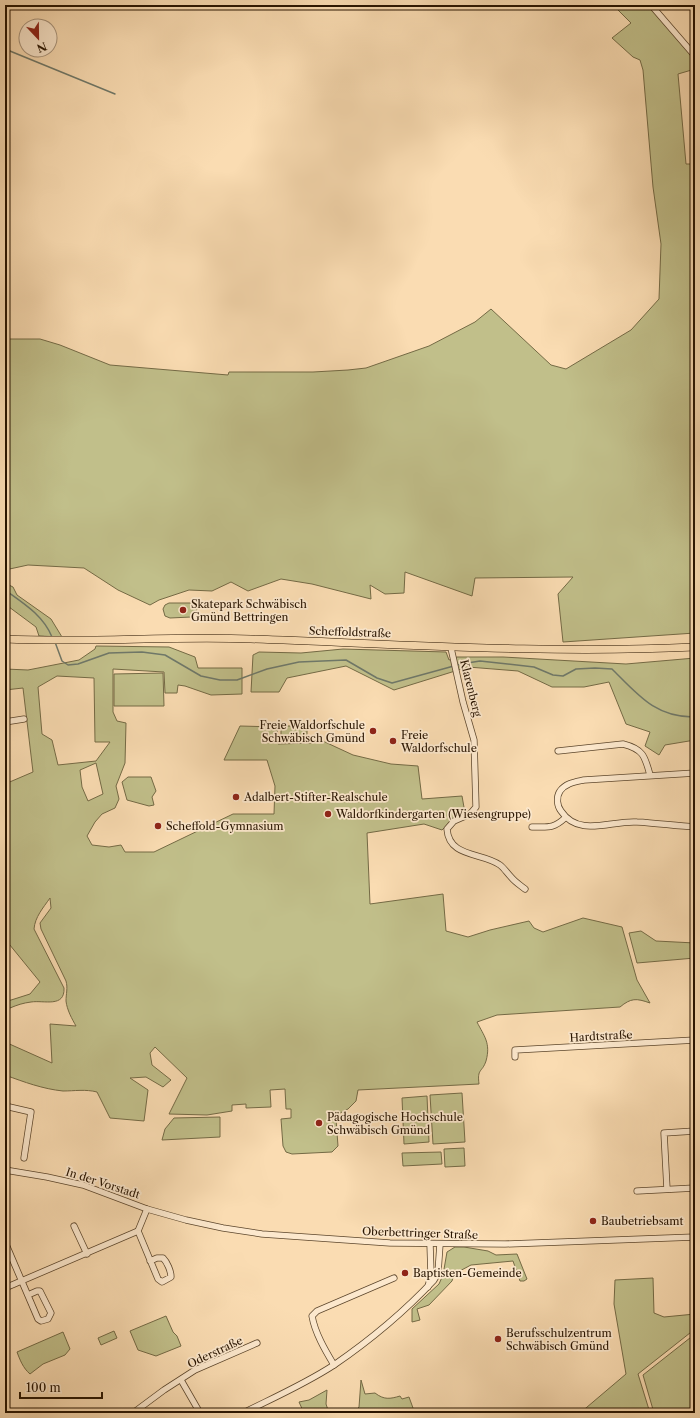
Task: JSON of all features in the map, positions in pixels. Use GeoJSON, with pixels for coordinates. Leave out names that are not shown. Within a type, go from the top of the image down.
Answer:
{"type":"FeatureCollection","features":[{"type":"Feature","properties":{"kind":"main road","name":"Scheffoldstraße"},"geometry":{"type":"LineString","coordinates":[[5,638],[43,641],[249,639],[452,651],[623,650],[695,647]]}},
{"type":"Feature","properties":{"kind":"street"},"geometry":{"type":"LineString","coordinates":[[651,5],[695,56]]}},
{"type":"Feature","properties":{"kind":"street","name":"Klarenberg"},"geometry":{"type":"LineString","coordinates":[[452,651],[463,702],[474,740],[476,808],[470,814],[454,821],[447,828],[447,837],[457,848],[465,853],[484,858],[500,865],[511,878],[525,889]]}},
{"type":"Feature","properties":{"kind":"street"},"geometry":{"type":"LineString","coordinates":[[5,722],[24,719]]}},
{"type":"Feature","properties":{"kind":"street"},"geometry":{"type":"LineString","coordinates":[[558,751],[623,744],[632,746],[641,751],[646,759],[650,775]]}},
{"type":"Feature","properties":{"kind":"street"},"geometry":{"type":"LineString","coordinates":[[695,773],[650,775],[572,782],[559,792],[558,800],[558,808],[565,818],[577,825],[593,826],[636,821],[695,827]]}},
{"type":"Feature","properties":{"kind":"street"},"geometry":{"type":"LineString","coordinates":[[532,827],[552,827],[557,825],[565,818]]}},
{"type":"Feature","properties":{"kind":"street","name":"Hardtstraße"},"geometry":{"type":"LineString","coordinates":[[515,1057],[515,1050],[695,1040]]}},
{"type":"Feature","properties":{"kind":"street"},"geometry":{"type":"LineString","coordinates":[[5,1106],[32,1112],[24,1158]]}},
{"type":"Feature","properties":{"kind":"street"},"geometry":{"type":"LineString","coordinates":[[667,1189],[664,1133],[695,1132]]}},
{"type":"Feature","properties":{"kind":"street","name":"In der Vorstadt"},"geometry":{"type":"LineString","coordinates":[[5,1170],[76,1183],[99,1190],[147,1209]]}},
{"type":"Feature","properties":{"kind":"street"},"geometry":{"type":"LineString","coordinates":[[637,1190],[695,1188]]}},
{"type":"Feature","properties":{"kind":"street"},"geometry":{"type":"LineString","coordinates":[[5,1288],[138,1231],[147,1209]]}},
{"type":"Feature","properties":{"kind":"street","name":"Oberbettringer Straße"},"geometry":{"type":"LineString","coordinates":[[147,1209],[204,1225],[262,1234],[319,1239],[430,1244],[536,1244],[695,1236]]}},
{"type":"Feature","properties":{"kind":"street"},"geometry":{"type":"LineString","coordinates":[[74,1226],[87,1254]]}},
{"type":"Feature","properties":{"kind":"street"},"geometry":{"type":"LineString","coordinates":[[138,1231],[150,1260],[159,1280],[162,1282],[171,1277],[166,1261],[163,1258],[150,1260]]}},
{"type":"Feature","properties":{"kind":"street"},"geometry":{"type":"LineString","coordinates":[[5,1242],[38,1319],[41,1321],[48,1319],[51,1313],[40,1291],[28,1295]]}},
{"type":"Feature","properties":{"kind":"street"},"geometry":{"type":"LineString","coordinates":[[428,1287],[431,1274],[430,1244]]}},
{"type":"Feature","properties":{"kind":"street"},"geometry":{"type":"LineString","coordinates":[[242,1413],[287,1391],[334,1365],[367,1340],[428,1287],[434,1280],[438,1274],[440,1244]]}},
{"type":"Feature","properties":{"kind":"street"},"geometry":{"type":"LineString","coordinates":[[334,1365],[320,1338],[312,1316],[318,1311],[394,1278]]}},
{"type":"Feature","properties":{"kind":"street","name":"Oderstraße"},"geometry":{"type":"LineString","coordinates":[[133,1413],[203,1366],[257,1343]]}},
{"type":"Feature","properties":{"kind":"street","name":"Oderstraße"},"geometry":{"type":"LineString","coordinates":[[181,1380],[200,1413]]}},
{"type":"Feature","properties":{"kind":"shaded area"},"geometry":{"type":"Polygon","coordinates":[[[613,5],[650,5],[692,55],[695,64],[695,69],[678,74],[686,164],[695,164],[695,633],[563,642],[558,594],[573,577],[475,578],[472,596],[405,572],[404,593],[385,594],[370,585],[371,599],[312,584],[281,579],[248,591],[231,582],[212,591],[189,590],[159,600],[150,605],[118,590],[84,568],[28,565],[5,570],[5,339],[40,339],[60,345],[110,365],[228,375],[229,372],[313,372],[366,368],[429,346],[475,322],[491,309],[551,365],[566,369],[631,330],[659,299],[661,244],[653,187],[643,70],[640,60],[633,57],[612,38],[631,23],[613,5]]]}},
{"type":"Feature","properties":{"kind":"shaded area"},"geometry":{"type":"Polygon","coordinates":[[[5,583],[13,587],[17,595],[51,619],[62,637],[39,636],[36,627],[5,604],[5,583]]]}},
{"type":"Feature","properties":{"kind":"shaded area","name":"Skatepark Schwäbisch Gmünd Bettringen"},"geometry":{"type":"Polygon","coordinates":[[[169,603],[202,603],[191,617],[170,618],[165,616],[163,609],[165,605],[169,603]]]}},
{"type":"Feature","properties":{"kind":"shaded area"},"geometry":{"type":"Polygon","coordinates":[[[96,646],[169,647],[195,657],[198,668],[242,668],[242,694],[211,695],[178,685],[177,693],[165,693],[164,672],[113,669],[113,712],[117,721],[126,723],[125,763],[116,786],[119,799],[115,808],[102,814],[95,822],[87,836],[92,845],[109,847],[121,845],[125,852],[154,852],[233,814],[274,814],[275,786],[267,760],[224,760],[240,726],[277,727],[278,744],[312,743],[312,736],[353,755],[391,764],[418,766],[422,799],[462,796],[465,813],[453,819],[442,830],[424,824],[367,833],[370,904],[443,894],[446,931],[468,937],[529,921],[534,928],[543,932],[583,918],[622,927],[637,980],[650,1003],[641,1000],[631,1000],[620,1007],[497,1015],[477,1022],[486,1040],[488,1049],[486,1061],[479,1073],[479,1084],[358,1090],[356,1101],[348,1109],[338,1114],[336,1119],[338,1146],[332,1152],[292,1154],[286,1152],[283,1146],[281,1119],[291,1118],[291,1109],[286,1109],[285,1089],[270,1090],[271,1107],[246,1108],[246,1104],[232,1105],[232,1111],[207,1115],[169,1114],[187,1078],[155,1047],[150,1053],[152,1065],[171,1080],[163,1087],[146,1077],[130,1078],[148,1090],[144,1121],[110,1118],[97,1092],[84,1090],[63,1091],[48,1089],[5,1075],[5,1042],[52,1063],[50,1024],[76,1026],[66,1001],[66,981],[41,929],[40,923],[51,908],[50,898],[42,909],[34,929],[64,988],[63,994],[61,998],[53,1002],[28,1002],[10,1008],[7,1005],[5,1006],[5,998],[8,1001],[30,994],[40,982],[5,939],[5,784],[33,772],[23,688],[5,690],[5,669],[28,670],[79,660],[95,649],[96,646]],[[57,676],[38,687],[42,734],[52,740],[58,765],[96,761],[110,742],[95,742],[94,678],[57,676]],[[96,763],[80,770],[82,787],[88,801],[103,794],[96,763]]]}},
{"type":"Feature","properties":{"kind":"shaded area"},"geometry":{"type":"Polygon","coordinates":[[[343,649],[446,652],[449,660],[457,657],[503,657],[626,664],[695,658],[695,740],[665,745],[659,755],[645,746],[650,732],[626,724],[609,682],[584,687],[552,687],[518,671],[468,667],[394,690],[346,666],[287,678],[279,692],[251,692],[253,655],[259,652],[301,653],[343,649]]]}},
{"type":"Feature","properties":{"kind":"shaded area"},"geometry":{"type":"Polygon","coordinates":[[[163,673],[164,706],[114,706],[114,674],[163,673]]]}},
{"type":"Feature","properties":{"kind":"shaded area"},"geometry":{"type":"Polygon","coordinates":[[[281,726],[307,726],[307,741],[281,741],[281,726]]]}},
{"type":"Feature","properties":{"kind":"shaded area"},"geometry":{"type":"Polygon","coordinates":[[[128,777],[151,777],[156,791],[152,797],[154,805],[149,806],[127,800],[122,782],[128,777]]]}},
{"type":"Feature","properties":{"kind":"shaded area"},"geometry":{"type":"Polygon","coordinates":[[[641,931],[656,941],[695,943],[695,958],[637,963],[629,933],[641,931]]]}},
{"type":"Feature","properties":{"kind":"shaded area"},"geometry":{"type":"Polygon","coordinates":[[[462,1093],[465,1142],[433,1144],[430,1095],[462,1093]]]}},
{"type":"Feature","properties":{"kind":"shaded area"},"geometry":{"type":"Polygon","coordinates":[[[427,1096],[429,1142],[404,1144],[402,1098],[427,1096]]]}},
{"type":"Feature","properties":{"kind":"shaded area"},"geometry":{"type":"Polygon","coordinates":[[[220,1117],[220,1137],[162,1140],[165,1129],[174,1118],[220,1117]]]}},
{"type":"Feature","properties":{"kind":"shaded area"},"geometry":{"type":"Polygon","coordinates":[[[464,1148],[465,1166],[445,1167],[444,1149],[464,1148]]]}},
{"type":"Feature","properties":{"kind":"shaded area"},"geometry":{"type":"Polygon","coordinates":[[[441,1152],[442,1164],[403,1166],[402,1153],[441,1152]]]}},
{"type":"Feature","properties":{"kind":"shaded area"},"geometry":{"type":"Polygon","coordinates":[[[455,1247],[488,1251],[496,1255],[517,1254],[527,1279],[520,1281],[513,1261],[471,1265],[454,1274],[452,1281],[429,1305],[417,1309],[420,1320],[412,1322],[412,1309],[439,1284],[443,1275],[447,1252],[455,1247]]]}},
{"type":"Feature","properties":{"kind":"shaded area"},"geometry":{"type":"Polygon","coordinates":[[[653,1278],[654,1313],[664,1317],[695,1314],[695,1329],[638,1374],[650,1413],[580,1413],[626,1374],[614,1304],[615,1280],[653,1278]]]}},
{"type":"Feature","properties":{"kind":"shaded area"},"geometry":{"type":"Polygon","coordinates":[[[166,1316],[181,1346],[156,1356],[138,1350],[130,1331],[166,1316]]]}},
{"type":"Feature","properties":{"kind":"shaded area"},"geometry":{"type":"Polygon","coordinates":[[[114,1331],[117,1338],[101,1345],[98,1338],[114,1331]]]}},
{"type":"Feature","properties":{"kind":"shaded area"},"geometry":{"type":"Polygon","coordinates":[[[63,1332],[70,1349],[65,1355],[43,1364],[30,1374],[24,1367],[17,1352],[63,1332]]]}},
{"type":"Feature","properties":{"kind":"shaded area"},"geometry":{"type":"Polygon","coordinates":[[[695,1334],[695,1413],[654,1413],[643,1375],[695,1334]]]}},
{"type":"Feature","properties":{"kind":"shaded area"},"geometry":{"type":"Polygon","coordinates":[[[361,1380],[365,1394],[375,1393],[381,1397],[387,1398],[400,1396],[402,1399],[409,1397],[413,1408],[411,1413],[354,1413],[359,1407],[361,1380]]]}},
{"type":"Feature","properties":{"kind":"shaded area"},"geometry":{"type":"Polygon","coordinates":[[[327,1390],[326,1404],[329,1413],[304,1413],[299,1402],[309,1400],[327,1390]]]}},
{"type":"Feature","properties":{"kind":"waterway"},"geometry":{"type":"LineString","coordinates":[[5,49],[115,94]]}},
{"type":"Feature","properties":{"kind":"waterway"},"geometry":{"type":"LineString","coordinates":[[5,590],[38,616],[52,637]]}},
{"type":"Feature","properties":{"kind":"waterway"},"geometry":{"type":"LineString","coordinates":[[55,642],[62,661],[68,665],[78,664],[109,653],[142,652],[165,655],[201,676],[220,680],[237,680],[267,669],[299,662],[346,660],[377,678],[392,683],[461,664],[480,661],[534,667],[553,675],[563,676],[576,669],[612,669],[639,696],[658,709],[669,714],[695,717]]}},
{"type":"Feature","properties":{"kind":"place","name":"Skatepark Schwäbisch Gmünd Bettringen"},"geometry":{"type":"Point","coordinates":[183,610]}},
{"type":"Feature","properties":{"kind":"place","name":"Freie Waldorfschule Schwäbisch Gmünd"},"geometry":{"type":"Point","coordinates":[373,731]}},
{"type":"Feature","properties":{"kind":"place","name":"Freie Waldorfschule"},"geometry":{"type":"Point","coordinates":[393,741]}},
{"type":"Feature","properties":{"kind":"place","name":"Adalbert-Stifter-Realschule"},"geometry":{"type":"Point","coordinates":[236,797]}},
{"type":"Feature","properties":{"kind":"place","name":"Waldorfkindergarten (Wiesengruppe)"},"geometry":{"type":"Point","coordinates":[328,814]}},
{"type":"Feature","properties":{"kind":"place","name":"Scheffold-Gymnasium"},"geometry":{"type":"Point","coordinates":[158,826]}},
{"type":"Feature","properties":{"kind":"place","name":"Pädagogische Hochschule Schwäbisch Gmünd"},"geometry":{"type":"Point","coordinates":[319,1123]}},
{"type":"Feature","properties":{"kind":"place","name":"Baubetriebsamt"},"geometry":{"type":"Point","coordinates":[593,1221]}},
{"type":"Feature","properties":{"kind":"place","name":"Baptisten-Gemeinde"},"geometry":{"type":"Point","coordinates":[405,1273]}},
{"type":"Feature","properties":{"kind":"place","name":"Berufsschulzentrum Schwäbisch Gmünd"},"geometry":{"type":"Point","coordinates":[498,1339]}}]}
